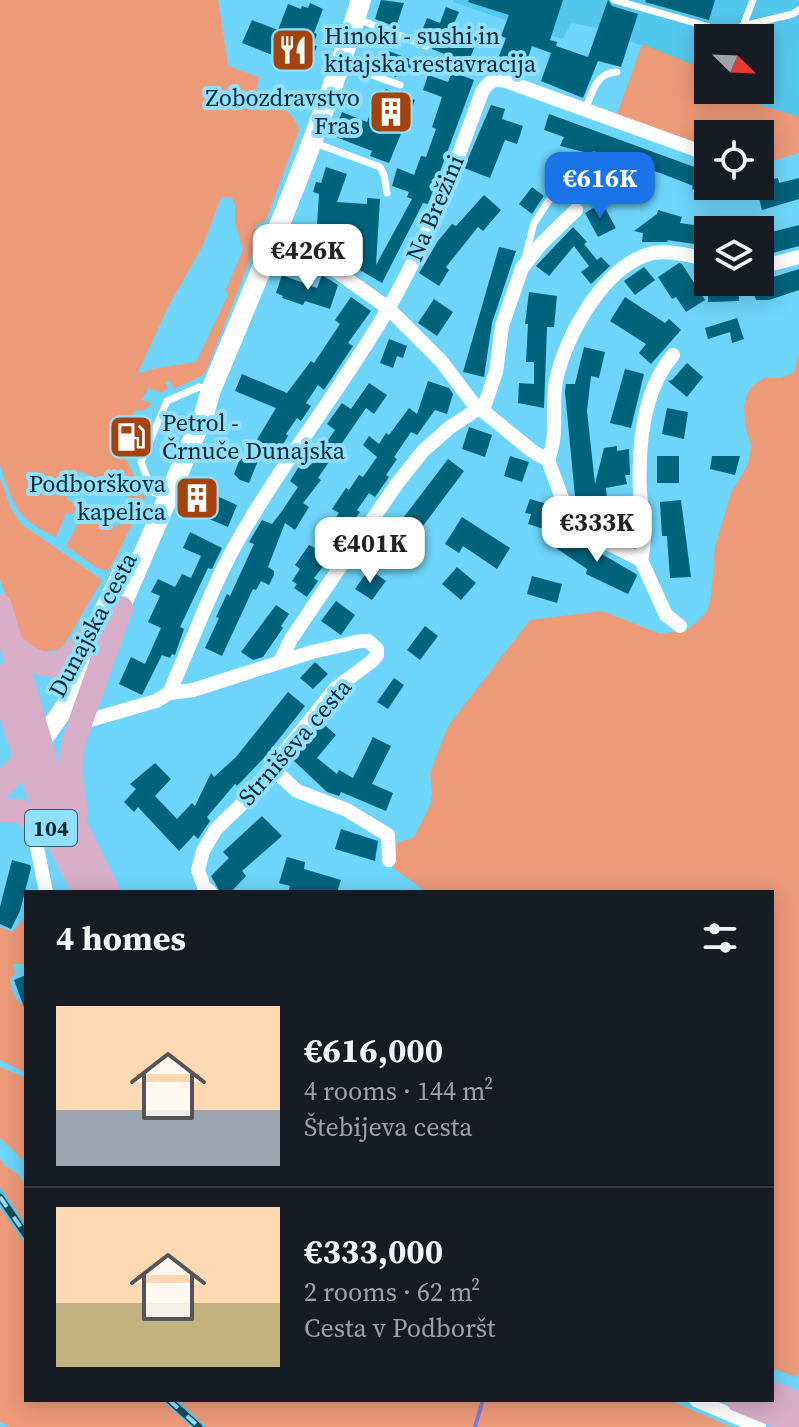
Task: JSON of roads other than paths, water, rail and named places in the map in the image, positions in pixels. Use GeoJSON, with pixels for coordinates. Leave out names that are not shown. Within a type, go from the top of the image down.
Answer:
{"type":"FeatureCollection","features":[{"type":"Feature","properties":{"kind":"main road","name":"Dunajska cesta"},"geometry":{"type":"LineString","coordinates":[[29,744],[66,706],[121,608],[204,414],[211,390],[313,142],[358,9]]}},
{"type":"Feature","properties":{"kind":"main road","name":"Dunajska cesta"},"geometry":{"type":"LineString","coordinates":[[29,744],[75,669],[160,495],[197,411],[211,390]]}},
{"type":"Feature","properties":{"kind":"main road","name":"104"},"geometry":{"type":"LineString","coordinates":[[0,606],[10,643],[45,839],[83,890]]}},
{"type":"Feature","properties":{"kind":"main road"},"geometry":{"type":"LineString","coordinates":[[84,846],[71,789],[71,756],[121,608]]}},
{"type":"Feature","properties":{"kind":"main road"},"geometry":{"type":"LineString","coordinates":[[10,643],[31,661],[54,665],[69,658],[97,626]]}},
{"type":"Feature","properties":{"kind":"main road","name":"104"},"geometry":{"type":"LineString","coordinates":[[0,676],[29,744],[53,782],[107,890]]}},
{"type":"Feature","properties":{"kind":"main road"},"geometry":{"type":"LineString","coordinates":[[0,767],[29,744]]}},
{"type":"Feature","properties":{"kind":"main road"},"geometry":{"type":"LineString","coordinates":[[0,787],[29,744]]}},
{"type":"Feature","properties":{"kind":"main road"},"geometry":{"type":"LineString","coordinates":[[0,810],[19,811],[45,839]]}},
{"type":"Feature","properties":{"kind":"main road"},"geometry":{"type":"LineString","coordinates":[[774,1394],[799,1404]]}},
{"type":"Feature","properties":{"kind":"main road"},"geometry":{"type":"LineString","coordinates":[[743,1402],[799,1425]]}},
{"type":"Feature","properties":{"kind":"street","name":"Na Brežini"},"geometry":{"type":"LineString","coordinates":[[169,693],[234,547],[273,481],[329,403],[388,308],[433,220],[488,83],[496,79],[506,81],[694,149]]}},
{"type":"Feature","properties":{"kind":"street"},"geometry":{"type":"LineString","coordinates":[[280,662],[291,639],[396,485],[423,451],[449,428],[480,409],[488,399],[502,326],[522,268],[541,244],[576,210]]}},
{"type":"Feature","properties":{"kind":"street"},"geometry":{"type":"LineString","coordinates":[[273,242],[304,252],[326,264],[388,308],[441,361],[472,402],[532,451],[548,460],[569,517],[587,533],[641,560]]}},
{"type":"Feature","properties":{"kind":"street"},"geometry":{"type":"LineString","coordinates":[[548,460],[555,442],[556,384],[561,363],[587,307],[610,281],[644,256],[673,252],[694,257]]}},
{"type":"Feature","properties":{"kind":"street"},"geometry":{"type":"LineString","coordinates":[[774,263],[799,257]]}},
{"type":"Feature","properties":{"kind":"street"},"geometry":{"type":"LineString","coordinates":[[673,355],[654,384],[641,436],[640,494],[645,543],[641,560],[666,615],[680,626]]}},
{"type":"Feature","properties":{"kind":"street","name":"Strniševa cesta"},"geometry":{"type":"LineString","coordinates":[[90,720],[156,701],[169,693],[193,690],[280,662],[361,641],[368,641],[377,649],[372,661],[327,698],[243,803],[216,829],[203,851],[198,870],[208,890]]}},
{"type":"Feature","properties":{"kind":"street"},"geometry":{"type":"LineString","coordinates":[[272,768],[297,791],[347,810],[388,835],[389,860]]}},
{"type":"Feature","properties":{"kind":"street"},"geometry":{"type":"LineString","coordinates":[[45,839],[46,890]]}},
{"type":"Feature","properties":{"kind":"street"},"geometry":{"type":"LineString","coordinates":[[701,1402],[759,1427]]}},
{"type":"Feature","properties":{"kind":"lane"},"geometry":{"type":"LineString","coordinates":[[614,0],[699,24]]}},
{"type":"Feature","properties":{"kind":"lane"},"geometry":{"type":"LineString","coordinates":[[744,24],[753,0]]}},
{"type":"Feature","properties":{"kind":"lane"},"geometry":{"type":"LineString","coordinates":[[358,9],[426,46]]}},
{"type":"Feature","properties":{"kind":"lane"},"geometry":{"type":"LineString","coordinates":[[751,24],[799,10]]}},
{"type":"Feature","properties":{"kind":"lane"},"geometry":{"type":"LineString","coordinates":[[341,65],[400,85]]}},
{"type":"Feature","properties":{"kind":"lane"},"geometry":{"type":"LineString","coordinates":[[585,110],[597,81],[603,75],[617,72]]}},
{"type":"Feature","properties":{"kind":"lane"},"geometry":{"type":"LineString","coordinates":[[313,142],[380,167],[387,193]]}},
{"type":"Feature","properties":{"kind":"lane"},"geometry":{"type":"LineString","coordinates":[[522,268],[534,223],[550,199]]}},
{"type":"Feature","properties":{"kind":"lane"},"geometry":{"type":"LineString","coordinates":[[160,495],[153,492],[141,462],[167,401],[199,387],[211,390]]}},
{"type":"Feature","properties":{"kind":"waterway"},"geometry":{"type":"LineString","coordinates":[[475,1427],[482,1402]]}},
{"type":"Feature","properties":{"kind":"railway"},"geometry":{"type":"LineString","coordinates":[[0,1197],[24,1232]]}},
{"type":"Feature","properties":{"kind":"railway"},"geometry":{"type":"LineString","coordinates":[[171,1402],[199,1427]]}},
{"type":"Feature","properties":{"kind":"place","name":"Hinoki - sushi in kitajska restavracija"},"geometry":{"type":"Point","coordinates":[293,50]}},
{"type":"Feature","properties":{"kind":"place","name":"Zobozdravstvo Fras"},"geometry":{"type":"Point","coordinates":[391,112]}},
{"type":"Feature","properties":{"kind":"place","name":"Petrol - Črnuče Dunajska"},"geometry":{"type":"Point","coordinates":[131,437]}},
{"type":"Feature","properties":{"kind":"place","name":"Podborškova kapelica"},"geometry":{"type":"Point","coordinates":[197,498]}}]}
